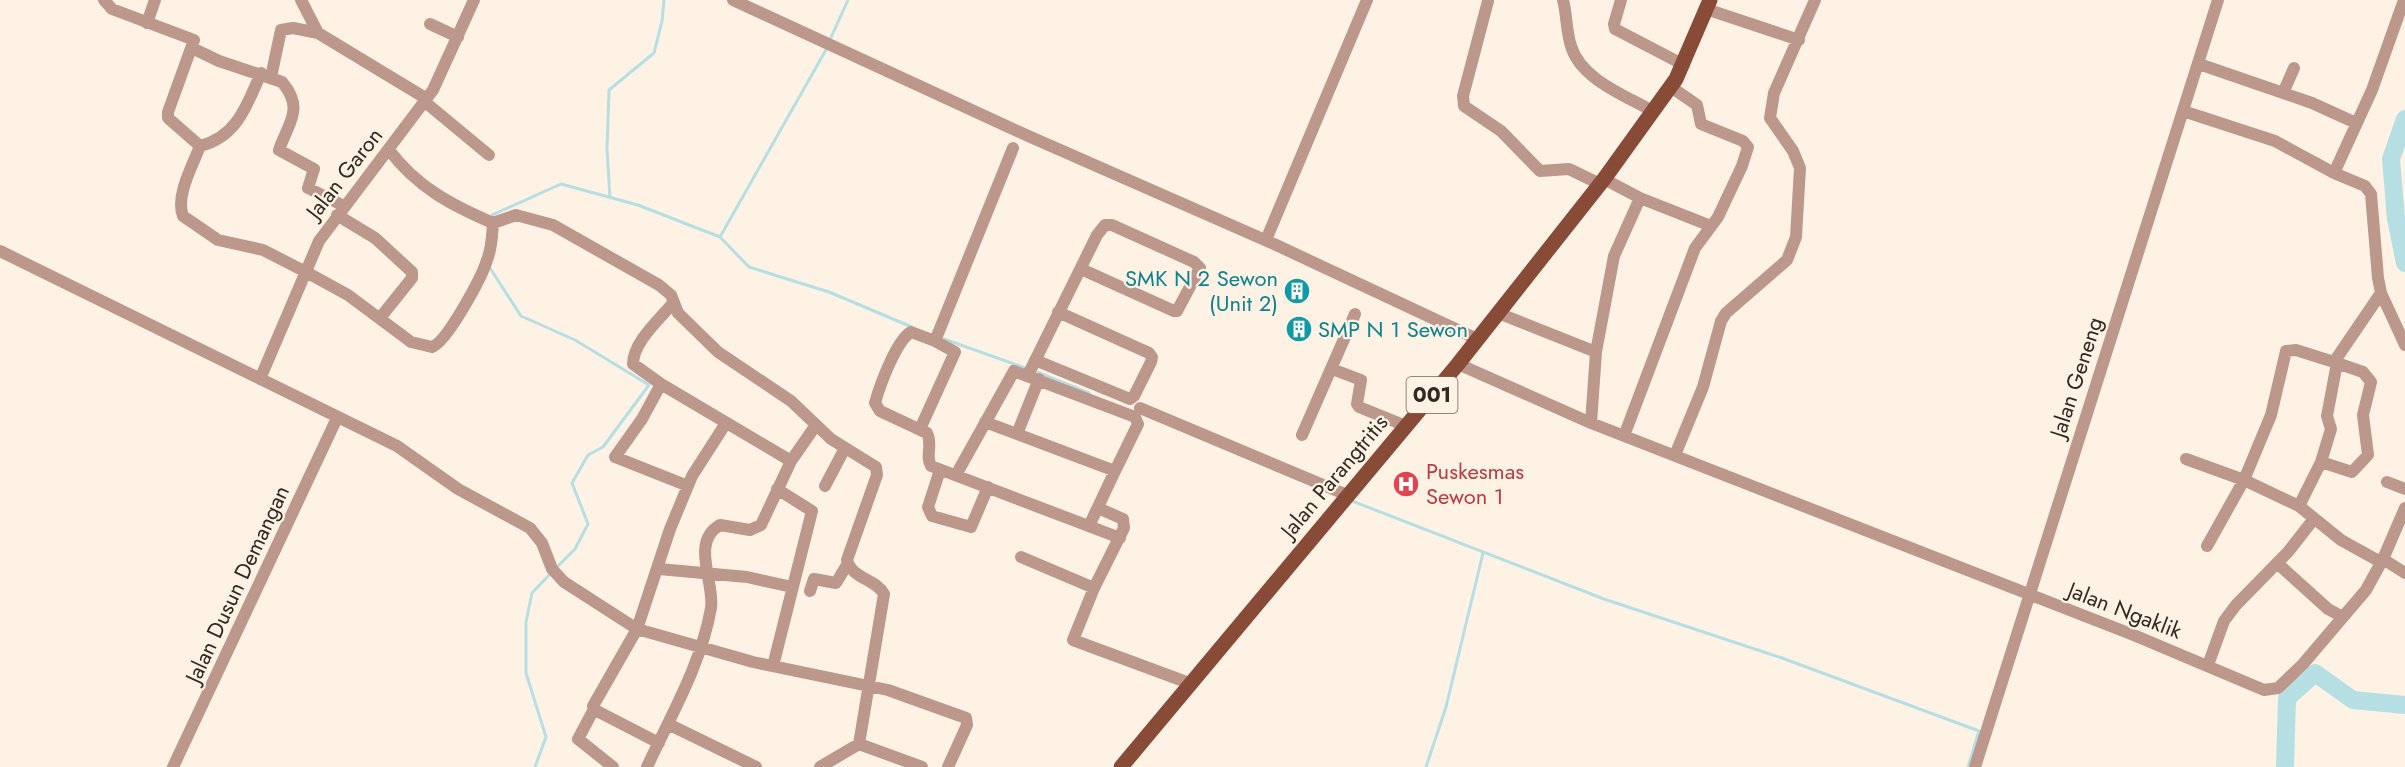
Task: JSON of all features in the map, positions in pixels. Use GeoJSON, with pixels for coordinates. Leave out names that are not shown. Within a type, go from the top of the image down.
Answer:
{"type":"FeatureCollection","features":[{"type":"Feature","properties":{"kind":"main road","name":"Jalan Parangtritis"},"geometry":{"type":"LineString","coordinates":[[1121,767],[1458,364],[1602,181],[1671,87],[1684,65],[1708,4]]}},
{"type":"Feature","properties":{"kind":"street"},"geometry":{"type":"LineString","coordinates":[[104,0],[112,9],[191,38],[194,42],[168,112],[168,118],[200,146]]}},
{"type":"Feature","properties":{"kind":"street"},"geometry":{"type":"LineString","coordinates":[[147,23],[155,0]]}},
{"type":"Feature","properties":{"kind":"street"},"geometry":{"type":"LineString","coordinates":[[301,0],[318,33]]}},
{"type":"Feature","properties":{"kind":"street","name":"Jalan Garon"},"geometry":{"type":"LineString","coordinates":[[260,379],[319,241],[340,210],[426,100],[474,0]]}},
{"type":"Feature","properties":{"kind":"street"},"geometry":{"type":"LineString","coordinates":[[733,0],[1016,130],[1266,240],[1477,339]]}},
{"type":"Feature","properties":{"kind":"street"},"geometry":{"type":"LineString","coordinates":[[1266,240],[1367,0]]}},
{"type":"Feature","properties":{"kind":"street"},"geometry":{"type":"LineString","coordinates":[[1563,0],[1571,48],[1580,64],[1597,79],[1654,112]]}},
{"type":"Feature","properties":{"kind":"street"},"geometry":{"type":"LineString","coordinates":[[1621,0],[1614,24],[1615,29],[1684,65]]}},
{"type":"Feature","properties":{"kind":"street"},"geometry":{"type":"LineString","coordinates":[[1675,455],[1703,387],[1723,317],[1791,254],[1797,227],[1800,168],[1793,151],[1773,126],[1770,110],[1774,93],[1815,0]]}},
{"type":"Feature","properties":{"kind":"street","name":"Jalan Geneng"},"geometry":{"type":"LineString","coordinates":[[1975,767],[2218,0]]}},
{"type":"Feature","properties":{"kind":"street"},"geometry":{"type":"LineString","coordinates":[[2334,173],[2372,90],[2404,0]]}},
{"type":"Feature","properties":{"kind":"street"},"geometry":{"type":"LineString","coordinates":[[1488,1],[1463,96],[1464,106],[1501,131],[1540,171],[1569,169],[1712,226]]}},
{"type":"Feature","properties":{"kind":"street"},"geometry":{"type":"LineString","coordinates":[[1708,4],[1798,40]]}},
{"type":"Feature","properties":{"kind":"street"},"geometry":{"type":"LineString","coordinates":[[430,24],[458,37]]}},
{"type":"Feature","properties":{"kind":"street"},"geometry":{"type":"LineString","coordinates":[[200,146],[222,139],[236,122],[266,75],[281,30],[293,28],[318,33],[426,100],[489,155]]}},
{"type":"Feature","properties":{"kind":"street"},"geometry":{"type":"LineString","coordinates":[[192,48],[219,61],[282,82],[294,101],[293,114],[279,150],[314,169],[308,188],[375,238],[412,272],[412,278],[380,318]]}},
{"type":"Feature","properties":{"kind":"street"},"geometry":{"type":"LineString","coordinates":[[2199,64],[2283,93],[2356,123]]}},
{"type":"Feature","properties":{"kind":"street"},"geometry":{"type":"LineString","coordinates":[[2283,93],[2294,68]]}},
{"type":"Feature","properties":{"kind":"street"},"geometry":{"type":"LineString","coordinates":[[1624,436],[1681,281],[1699,241],[1712,226],[1742,166],[1748,147],[1743,141],[1701,124],[1697,105],[1671,87]]}},
{"type":"Feature","properties":{"kind":"street"},"geometry":{"type":"LineString","coordinates":[[2183,111],[2275,141],[2334,173],[2365,186],[2371,194],[2374,250],[2381,293],[2405,345]]}},
{"type":"Feature","properties":{"kind":"street"},"geometry":{"type":"LineString","coordinates":[[200,146],[183,194],[180,207],[183,216],[218,240],[263,250],[306,272],[348,295],[411,342],[426,347],[437,345],[446,336],[486,263],[490,222]]}},
{"type":"Feature","properties":{"kind":"street"},"geometry":{"type":"LineString","coordinates":[[936,336],[1012,148]]}},
{"type":"Feature","properties":{"kind":"street"},"geometry":{"type":"LineString","coordinates":[[389,150],[402,168],[425,188],[490,222],[516,215],[553,225],[659,285],[671,295],[678,313],[718,352],[791,401],[845,448],[874,465],[878,472],[849,551],[848,563],[836,583],[814,579],[810,591]]}},
{"type":"Feature","properties":{"kind":"street"},"geometry":{"type":"LineString","coordinates":[[1591,423],[1596,352],[1614,256],[1640,198]]}},
{"type":"Feature","properties":{"kind":"street"},"geometry":{"type":"LineString","coordinates":[[1017,434],[1033,370],[1058,312],[1081,268],[1101,230],[1106,225],[1194,262],[1200,268],[1176,311],[1081,268]]}},
{"type":"Feature","properties":{"kind":"street"},"geometry":{"type":"LineString","coordinates":[[0,251],[397,446],[458,489],[530,528],[542,543],[552,569],[564,582],[637,629],[773,666],[868,685],[966,718],[967,725],[948,767]]}},
{"type":"Feature","properties":{"kind":"street"},"geometry":{"type":"LineString","coordinates":[[2299,507],[2321,462],[2331,429],[2327,416],[2335,363],[2381,293]]}},
{"type":"Feature","properties":{"kind":"street"},"geometry":{"type":"LineString","coordinates":[[673,303],[641,342],[633,357],[635,365],[661,384],[791,461]]}},
{"type":"Feature","properties":{"kind":"street"},"geometry":{"type":"LineString","coordinates":[[956,475],[1011,373],[1033,370],[1130,399],[1134,396],[1151,362],[1152,357],[1149,353],[1058,312]]}},
{"type":"Feature","properties":{"kind":"street"},"geometry":{"type":"LineString","coordinates":[[1498,313],[1596,352]]}},
{"type":"Feature","properties":{"kind":"street"},"geometry":{"type":"LineString","coordinates":[[1302,435],[1355,314]]}},
{"type":"Feature","properties":{"kind":"street"},"geometry":{"type":"LineString","coordinates":[[920,429],[955,354],[936,336],[911,332],[905,337],[894,356],[875,403],[880,411],[920,429],[930,439],[929,463],[940,470],[1120,538]]}},
{"type":"Feature","properties":{"kind":"street"},"geometry":{"type":"LineString","coordinates":[[2207,546],[2244,480],[2271,415],[2286,351],[2296,350],[2363,372],[2372,382],[2363,415],[2368,455],[2352,472],[2321,462]]}},
{"type":"Feature","properties":{"kind":"street","name":"Jalan Ngaklik"},"geometry":{"type":"LineString","coordinates":[[1458,364],[1591,423],[2208,665],[2264,690],[2278,688],[2303,664],[2341,616],[2366,590],[2383,559],[2405,508]]}},
{"type":"Feature","properties":{"kind":"street"},"geometry":{"type":"LineString","coordinates":[[1332,369],[1361,380],[1357,404],[1359,407],[1406,426]]}},
{"type":"Feature","properties":{"kind":"street"},"geometry":{"type":"LineString","coordinates":[[1033,370],[1135,417],[1138,424],[1089,526]]}},
{"type":"Feature","properties":{"kind":"street"},"geometry":{"type":"LineString","coordinates":[[661,384],[642,419],[615,457],[688,486]]}},
{"type":"Feature","properties":{"kind":"street"},"geometry":{"type":"LineString","coordinates":[[1140,408],[1347,495]]}},
{"type":"Feature","properties":{"kind":"street","name":"Jalan Dusun Demangan"},"geometry":{"type":"LineString","coordinates":[[173,767],[337,418]]}},
{"type":"Feature","properties":{"kind":"street"},"geometry":{"type":"LineString","coordinates":[[985,422],[1115,471]]}},
{"type":"Feature","properties":{"kind":"street"},"geometry":{"type":"LineString","coordinates":[[613,767],[578,740],[594,708],[594,701],[637,629],[659,569],[670,529],[688,486],[701,459],[726,423]]}},
{"type":"Feature","properties":{"kind":"street"},"geometry":{"type":"LineString","coordinates":[[647,767],[693,670],[700,647],[712,601],[705,572],[705,552],[714,528],[723,525],[750,530],[757,527],[791,461],[816,425]]}},
{"type":"Feature","properties":{"kind":"street"},"geometry":{"type":"LineString","coordinates":[[825,486],[845,448]]}},
{"type":"Feature","properties":{"kind":"street"},"geometry":{"type":"LineString","coordinates":[[2186,459],[2244,480],[2299,507],[2313,520],[2372,559],[2383,559],[2405,573]]}},
{"type":"Feature","properties":{"kind":"street"},"geometry":{"type":"LineString","coordinates":[[940,470],[928,507],[932,516],[971,527],[988,488]]}},
{"type":"Feature","properties":{"kind":"street"},"geometry":{"type":"LineString","coordinates":[[2387,482],[2405,489]]}},
{"type":"Feature","properties":{"kind":"street"},"geometry":{"type":"LineString","coordinates":[[773,666],[812,511],[777,489]]}},
{"type":"Feature","properties":{"kind":"street"},"geometry":{"type":"LineString","coordinates":[[1098,508],[1123,519],[1124,528],[1073,636],[1075,642],[1189,683]]}},
{"type":"Feature","properties":{"kind":"street"},"geometry":{"type":"LineString","coordinates":[[2208,665],[2224,621],[2243,595],[2277,563],[2313,520]]}},
{"type":"Feature","properties":{"kind":"street"},"geometry":{"type":"LineString","coordinates":[[1021,557],[1094,588]]}},
{"type":"Feature","properties":{"kind":"street"},"geometry":{"type":"LineString","coordinates":[[848,563],[853,571],[879,587],[884,594],[859,744]]}},
{"type":"Feature","properties":{"kind":"street"},"geometry":{"type":"LineString","coordinates":[[2277,563],[2328,609],[2341,616]]}},
{"type":"Feature","properties":{"kind":"street"},"geometry":{"type":"LineString","coordinates":[[659,569],[705,572],[792,587]]}},
{"type":"Feature","properties":{"kind":"street"},"geometry":{"type":"LineString","coordinates":[[594,708],[658,743]]}},
{"type":"Feature","properties":{"kind":"street"},"geometry":{"type":"LineString","coordinates":[[668,724],[756,767]]}},
{"type":"Feature","properties":{"kind":"street"},"geometry":{"type":"LineString","coordinates":[[820,767],[859,744]]}},
{"type":"Feature","properties":{"kind":"street"},"geometry":{"type":"LineString","coordinates":[[859,744],[922,767]]}},
{"type":"Feature","properties":{"kind":"waterway"},"geometry":{"type":"LineString","coordinates":[[610,198],[607,149],[609,90],[654,53],[662,21],[664,0]]}},
{"type":"Feature","properties":{"kind":"waterway"},"geometry":{"type":"LineString","coordinates":[[829,42],[848,0]]}},
{"type":"Feature","properties":{"kind":"waterway"},"geometry":{"type":"LineString","coordinates":[[720,237],[827,48]]}},
{"type":"Feature","properties":{"kind":"waterway"},"geometry":{"type":"LineString","coordinates":[[2405,119],[2391,159],[2396,219],[2405,263]]}},
{"type":"Feature","properties":{"kind":"waterway"},"geometry":{"type":"LineString","coordinates":[[491,219],[492,215],[561,184],[638,205],[720,237],[749,267],[829,292],[912,327]]}},
{"type":"Feature","properties":{"kind":"waterway"},"geometry":{"type":"LineString","coordinates":[[488,265],[521,316],[575,340],[649,385],[603,447],[588,455],[572,483],[588,524],[575,549],[556,568]]}},
{"type":"Feature","properties":{"kind":"waterway"},"geometry":{"type":"LineString","coordinates":[[944,339],[1028,369]]}},
{"type":"Feature","properties":{"kind":"waterway"},"geometry":{"type":"LineString","coordinates":[[1034,371],[1089,393]]}},
{"type":"Feature","properties":{"kind":"waterway"},"geometry":{"type":"LineString","coordinates":[[1352,501],[1604,599],[1782,658],[1979,731],[1968,767]]}},
{"type":"Feature","properties":{"kind":"waterway"},"geometry":{"type":"LineString","coordinates":[[1426,767],[1446,707],[1483,553]]}},
{"type":"Feature","properties":{"kind":"waterway"},"geometry":{"type":"LineString","coordinates":[[535,767],[546,737],[526,673],[526,622],[532,593],[551,573]]}},
{"type":"Feature","properties":{"kind":"waterway"},"geometry":{"type":"LineString","coordinates":[[2285,767],[2287,698],[2315,673],[2353,700],[2405,705]]}},
{"type":"Feature","properties":{"kind":"place","name":"SMK N 2 Sewon (Unit 2)"},"geometry":{"type":"Point","coordinates":[1297,291]}},
{"type":"Feature","properties":{"kind":"place","name":"SMP N 1 Sewon"},"geometry":{"type":"Point","coordinates":[1299,329]}},
{"type":"Feature","properties":{"kind":"place","name":"Puskesmas Sewon 1"},"geometry":{"type":"Point","coordinates":[1406,484]}}]}
